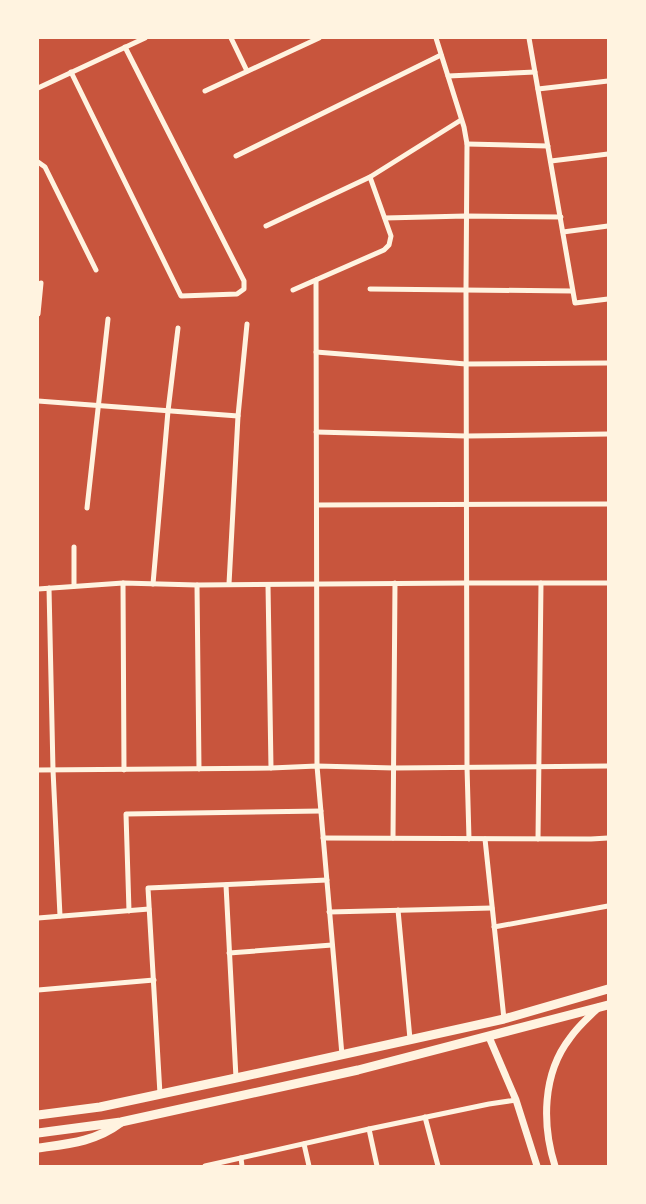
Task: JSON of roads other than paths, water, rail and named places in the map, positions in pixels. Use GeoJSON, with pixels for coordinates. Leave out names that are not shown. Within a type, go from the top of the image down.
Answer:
{"type":"FeatureCollection","features":[{"type":"Feature","properties":{"kind":"main road"},"geometry":{"type":"LineString","coordinates":[[38,1115],[100,1107],[504,1019],[608,989]]}},
{"type":"Feature","properties":{"kind":"main road"},"geometry":{"type":"LineString","coordinates":[[38,1133],[121,1122],[358,1070],[604,1006]]}},
{"type":"Feature","properties":{"kind":"main road"},"geometry":{"type":"LineString","coordinates":[[504,1019],[507,1032]]}},
{"type":"Feature","properties":{"kind":"main road"},"geometry":{"type":"LineString","coordinates":[[38,1148],[85,1141],[100,1135],[121,1122]]}},
{"type":"Feature","properties":{"kind":"street"},"geometry":{"type":"LineString","coordinates":[[38,88],[144,38]]}},
{"type":"Feature","properties":{"kind":"street"},"geometry":{"type":"LineString","coordinates":[[231,38],[247,71]]}},
{"type":"Feature","properties":{"kind":"street"},"geometry":{"type":"LineString","coordinates":[[205,91],[319,38]]}},
{"type":"Feature","properties":{"kind":"street"},"geometry":{"type":"LineString","coordinates":[[436,38],[467,144],[466,436],[469,839]]}},
{"type":"Feature","properties":{"kind":"street"},"geometry":{"type":"LineString","coordinates":[[529,38],[575,303],[608,299]]}},
{"type":"Feature","properties":{"kind":"street"},"geometry":{"type":"LineString","coordinates":[[71,72],[181,296],[237,294],[244,289],[244,281],[124,47]]}},
{"type":"Feature","properties":{"kind":"street"},"geometry":{"type":"LineString","coordinates":[[236,156],[441,55]]}},
{"type":"Feature","properties":{"kind":"street"},"geometry":{"type":"LineString","coordinates":[[448,76],[535,72]]}},
{"type":"Feature","properties":{"kind":"street"},"geometry":{"type":"LineString","coordinates":[[538,89],[608,80]]}},
{"type":"Feature","properties":{"kind":"street"},"geometry":{"type":"LineString","coordinates":[[266,226],[370,177],[461,120]]}},
{"type":"Feature","properties":{"kind":"street"},"geometry":{"type":"LineString","coordinates":[[467,144],[548,146]]}},
{"type":"Feature","properties":{"kind":"street"},"geometry":{"type":"LineString","coordinates":[[551,161],[608,154]]}},
{"type":"Feature","properties":{"kind":"street"},"geometry":{"type":"LineString","coordinates":[[38,162],[45,167],[96,270]]}},
{"type":"Feature","properties":{"kind":"street"},"geometry":{"type":"LineString","coordinates":[[293,290],[384,250],[389,245],[392,236],[370,177]]}},
{"type":"Feature","properties":{"kind":"street"},"geometry":{"type":"LineString","coordinates":[[385,218],[466,216],[561,217]]}},
{"type":"Feature","properties":{"kind":"street"},"geometry":{"type":"LineString","coordinates":[[564,232],[608,226]]}},
{"type":"Feature","properties":{"kind":"street"},"geometry":{"type":"LineString","coordinates":[[316,280],[317,766],[342,1054]]}},
{"type":"Feature","properties":{"kind":"street"},"geometry":{"type":"LineString","coordinates":[[38,314],[41,283]]}},
{"type":"Feature","properties":{"kind":"street"},"geometry":{"type":"LineString","coordinates":[[370,290],[572,291]]}},
{"type":"Feature","properties":{"kind":"street"},"geometry":{"type":"LineString","coordinates":[[87,508],[108,319]]}},
{"type":"Feature","properties":{"kind":"street"},"geometry":{"type":"LineString","coordinates":[[229,584],[238,416],[247,324]]}},
{"type":"Feature","properties":{"kind":"street"},"geometry":{"type":"LineString","coordinates":[[153,584],[168,411],[178,328]]}},
{"type":"Feature","properties":{"kind":"street"},"geometry":{"type":"LineString","coordinates":[[316,352],[466,364],[608,363]]}},
{"type":"Feature","properties":{"kind":"street"},"geometry":{"type":"LineString","coordinates":[[38,401],[238,416]]}},
{"type":"Feature","properties":{"kind":"street"},"geometry":{"type":"LineString","coordinates":[[316,432],[466,436],[608,434]]}},
{"type":"Feature","properties":{"kind":"street"},"geometry":{"type":"LineString","coordinates":[[316,505],[608,504]]}},
{"type":"Feature","properties":{"kind":"street"},"geometry":{"type":"LineString","coordinates":[[74,547],[74,586]]}},
{"type":"Feature","properties":{"kind":"street"},"geometry":{"type":"LineString","coordinates":[[38,589],[123,583],[197,586],[229,584],[468,582],[608,583]]}},
{"type":"Feature","properties":{"kind":"street"},"geometry":{"type":"LineString","coordinates":[[123,583],[124,770]]}},
{"type":"Feature","properties":{"kind":"street"},"geometry":{"type":"LineString","coordinates":[[394,838],[395,583]]}},
{"type":"Feature","properties":{"kind":"street"},"geometry":{"type":"LineString","coordinates":[[538,839],[541,583]]}},
{"type":"Feature","properties":{"kind":"street"},"geometry":{"type":"LineString","coordinates":[[268,585],[271,768]]}},
{"type":"Feature","properties":{"kind":"street"},"geometry":{"type":"LineString","coordinates":[[197,586],[199,769]]}},
{"type":"Feature","properties":{"kind":"street"},"geometry":{"type":"LineString","coordinates":[[48,588],[53,770],[60,916]]}},
{"type":"Feature","properties":{"kind":"street"},"geometry":{"type":"LineString","coordinates":[[38,770],[317,766],[394,768],[608,766]]}},
{"type":"Feature","properties":{"kind":"street"},"geometry":{"type":"LineString","coordinates":[[129,911],[126,814],[321,811]]}},
{"type":"Feature","properties":{"kind":"street"},"geometry":{"type":"LineString","coordinates":[[323,838],[608,838]]}},
{"type":"Feature","properties":{"kind":"street"},"geometry":{"type":"LineString","coordinates":[[485,839],[504,1019]]}},
{"type":"Feature","properties":{"kind":"street"},"geometry":{"type":"LineString","coordinates":[[160,1094],[148,888],[327,880]]}},
{"type":"Feature","properties":{"kind":"street"},"geometry":{"type":"LineString","coordinates":[[226,885],[236,1078]]}},
{"type":"Feature","properties":{"kind":"street"},"geometry":{"type":"LineString","coordinates":[[494,927],[608,906]]}},
{"type":"Feature","properties":{"kind":"street"},"geometry":{"type":"LineString","coordinates":[[330,912],[492,908]]}},
{"type":"Feature","properties":{"kind":"street"},"geometry":{"type":"LineString","coordinates":[[38,918],[150,909]]}},
{"type":"Feature","properties":{"kind":"street"},"geometry":{"type":"LineString","coordinates":[[398,910],[410,1039]]}},
{"type":"Feature","properties":{"kind":"street"},"geometry":{"type":"LineString","coordinates":[[229,952],[332,945]]}},
{"type":"Feature","properties":{"kind":"street"},"geometry":{"type":"LineString","coordinates":[[38,990],[154,980]]}},
{"type":"Feature","properties":{"kind":"street"},"geometry":{"type":"LineString","coordinates":[[555,1166],[548,1135],[546,1115],[551,1076],[561,1050],[568,1039],[604,1006]]}},
{"type":"Feature","properties":{"kind":"street"},"geometry":{"type":"LineString","coordinates":[[489,1037],[516,1100],[538,1166]]}},
{"type":"Feature","properties":{"kind":"street"},"geometry":{"type":"LineString","coordinates":[[205,1166],[368,1129],[516,1100]]}},
{"type":"Feature","properties":{"kind":"street"},"geometry":{"type":"LineString","coordinates":[[425,1117],[438,1166]]}},
{"type":"Feature","properties":{"kind":"street"},"geometry":{"type":"LineString","coordinates":[[368,1129],[377,1166]]}},
{"type":"Feature","properties":{"kind":"street"},"geometry":{"type":"LineString","coordinates":[[304,1144],[309,1166]]}},
{"type":"Feature","properties":{"kind":"street"},"geometry":{"type":"LineString","coordinates":[[240,1158],[242,1166]]}}]}
